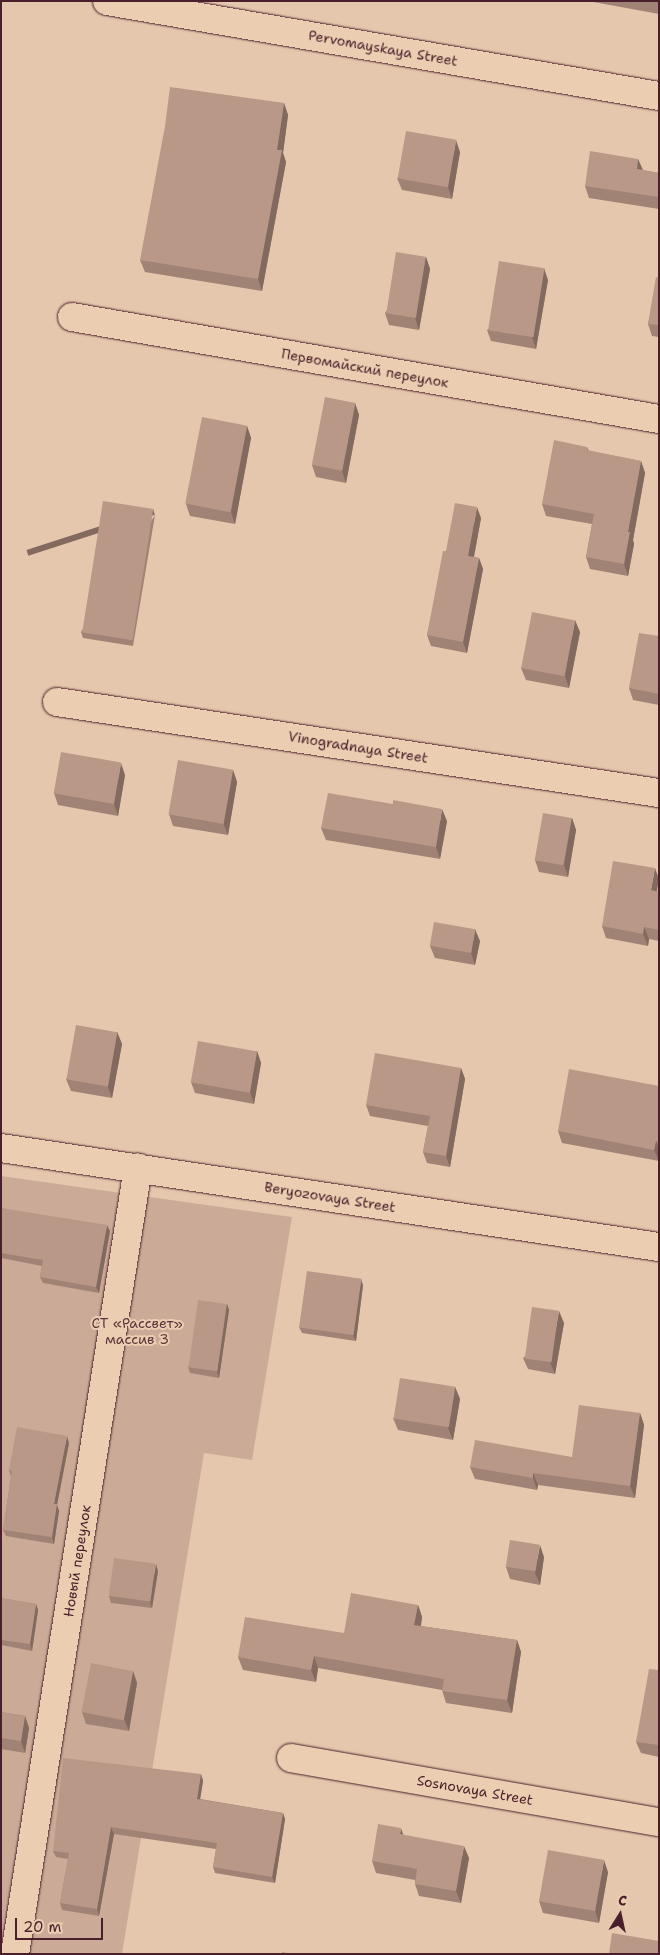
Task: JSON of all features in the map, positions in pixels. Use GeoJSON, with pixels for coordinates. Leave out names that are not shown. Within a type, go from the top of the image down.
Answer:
{"type":"FeatureCollection","features":[{"type":"Feature","properties":{"kind":"street","name":"Pervomayskaya Street"},"geometry":{"type":"LineString","coordinates":[[107,1],[659,96]]}},
{"type":"Feature","properties":{"kind":"street","name":"Первомайский переулок"},"geometry":{"type":"LineString","coordinates":[[72,317],[659,419]]}},
{"type":"Feature","properties":{"kind":"street","name":"Vinogradnaya Street"},"geometry":{"type":"LineString","coordinates":[[57,702],[659,793]]}},
{"type":"Feature","properties":{"kind":"street","name":"Beryozovaya Street"},"geometry":{"type":"LineString","coordinates":[[1,1148],[659,1247]]}},
{"type":"Feature","properties":{"kind":"street","name":"Новый переулок"},"geometry":{"type":"LineString","coordinates":[[15,1954],[138,1168]]}},
{"type":"Feature","properties":{"kind":"street","name":"Sosnovaya Street"},"geometry":{"type":"LineString","coordinates":[[291,1758],[659,1822]]}},
{"type":"Feature","properties":{"kind":"green space","name":"СТ «Рассвет» массив 3"},"geometry":{"type":"Polygon","coordinates":[[[1,1176],[292,1217],[252,1460],[204,1453],[122,1954],[1,1954],[1,1176]]]}},
{"type":"Feature","properties":{"kind":"building"},"geometry":{"type":"Polygon","coordinates":[[[170,87],[284,103],[277,150],[282,150],[258,279],[140,260],[165,126],[170,87]]]}},
{"type":"Feature","properties":{"kind":"building"},"geometry":{"type":"Polygon","coordinates":[[[406,131],[456,140],[448,187],[398,178],[406,131]]]}},
{"type":"Feature","properties":{"kind":"building"},"geometry":{"type":"Polygon","coordinates":[[[590,151],[638,159],[637,169],[659,173],[659,197],[585,186],[590,151]]]}},
{"type":"Feature","properties":{"kind":"building"},"geometry":{"type":"Polygon","coordinates":[[[396,252],[426,257],[416,318],[386,313],[396,252]]]}},
{"type":"Feature","properties":{"kind":"building"},"geometry":{"type":"Polygon","coordinates":[[[499,261],[544,268],[533,337],[488,330],[499,261]]]}},
{"type":"Feature","properties":{"kind":"building"},"geometry":{"type":"Polygon","coordinates":[[[656,277],[659,278],[659,325],[648,324],[656,277]]]}},
{"type":"Feature","properties":{"kind":"building"},"geometry":{"type":"Polygon","coordinates":[[[325,397],[355,403],[342,471],[312,465],[325,397]]]}},
{"type":"Feature","properties":{"kind":"building"},"geometry":{"type":"Polygon","coordinates":[[[202,417],[247,426],[230,512],[185,503],[202,417]]]}},
{"type":"Feature","properties":{"kind":"building"},"geometry":{"type":"Polygon","coordinates":[[[554,440],[587,447],[587,450],[641,461],[624,564],[586,557],[594,514],[542,504],[554,440]]]}},
{"type":"Feature","properties":{"kind":"building"},"geometry":{"type":"Polygon","coordinates":[[[103,501],[153,509],[133,640],[82,632],[103,501]]]}},
{"type":"Feature","properties":{"kind":"building"},"geometry":{"type":"Polygon","coordinates":[[[455,503],[477,507],[468,556],[479,558],[463,642],[427,635],[443,551],[446,551],[455,503]]]}},
{"type":"Feature","properties":{"kind":"building"},"geometry":{"type":"Polygon","coordinates":[[[532,612],[575,620],[564,676],[521,668],[532,612]]]}},
{"type":"Feature","properties":{"kind":"building"},"geometry":{"type":"Polygon","coordinates":[[[639,633],[659,636],[659,694],[629,688],[639,633]]]}},
{"type":"Feature","properties":{"kind":"building"},"geometry":{"type":"Polygon","coordinates":[[[61,752],[121,763],[114,804],[54,793],[61,752]]]}},
{"type":"Feature","properties":{"kind":"building"},"geometry":{"type":"Polygon","coordinates":[[[178,760],[233,770],[224,824],[168,814],[178,760]]]}},
{"type":"Feature","properties":{"kind":"building"},"geometry":{"type":"Polygon","coordinates":[[[328,793],[393,804],[393,800],[442,809],[436,847],[321,828],[328,793]]]}},
{"type":"Feature","properties":{"kind":"building"},"geometry":{"type":"Polygon","coordinates":[[[543,813],[572,818],[563,865],[535,860],[543,813]]]}},
{"type":"Feature","properties":{"kind":"building"},"geometry":{"type":"Polygon","coordinates":[[[613,861],[655,868],[651,890],[659,892],[659,930],[644,927],[643,934],[602,926],[613,861]]]}},
{"type":"Feature","properties":{"kind":"building"},"geometry":{"type":"Polygon","coordinates":[[[434,922],[475,929],[471,953],[430,946],[434,922]]]}},
{"type":"Feature","properties":{"kind":"building"},"geometry":{"type":"Polygon","coordinates":[[[76,1025],[117,1032],[108,1086],[66,1079],[76,1025]]]}},
{"type":"Feature","properties":{"kind":"building"},"geometry":{"type":"Polygon","coordinates":[[[198,1041],[257,1051],[250,1093],[191,1082],[198,1041]]]}},
{"type":"Feature","properties":{"kind":"building"},"geometry":{"type":"Polygon","coordinates":[[[375,1053],[461,1068],[446,1156],[423,1152],[430,1116],[366,1105],[375,1053]]]}},
{"type":"Feature","properties":{"kind":"building"},"geometry":{"type":"Polygon","coordinates":[[[569,1069],[659,1086],[659,1142],[656,1141],[654,1150],[558,1131],[569,1069]]]}},
{"type":"Feature","properties":{"kind":"building"},"geometry":{"type":"Polygon","coordinates":[[[1,1208],[107,1225],[96,1287],[40,1277],[43,1260],[1,1253],[1,1208]]]}},
{"type":"Feature","properties":{"kind":"building"},"geometry":{"type":"Polygon","coordinates":[[[307,1271],[361,1279],[354,1335],[299,1327],[307,1271]]]}},
{"type":"Feature","properties":{"kind":"building"},"geometry":{"type":"Polygon","coordinates":[[[198,1300],[227,1304],[217,1371],[189,1367],[198,1300]]]}},
{"type":"Feature","properties":{"kind":"building"},"geometry":{"type":"Polygon","coordinates":[[[532,1307],[559,1311],[552,1362],[525,1358],[532,1307]]]}},
{"type":"Feature","properties":{"kind":"building"},"geometry":{"type":"Polygon","coordinates":[[[400,1378],[455,1387],[449,1427],[394,1418],[400,1378]]]}},
{"type":"Feature","properties":{"kind":"building"},"geometry":{"type":"Polygon","coordinates":[[[579,1405],[640,1413],[630,1486],[533,1473],[533,1478],[470,1467],[475,1440],[572,1457],[579,1405]]]}},
{"type":"Feature","properties":{"kind":"building"},"geometry":{"type":"Polygon","coordinates":[[[17,1427],[67,1436],[54,1504],[57,1504],[52,1537],[3,1530],[12,1471],[9,1470],[17,1427]]]}},
{"type":"Feature","properties":{"kind":"building"},"geometry":{"type":"Polygon","coordinates":[[[510,1540],[540,1545],[535,1571],[506,1567],[510,1540]]]}},
{"type":"Feature","properties":{"kind":"building"},"geometry":{"type":"Polygon","coordinates":[[[114,1558],[156,1564],[150,1601],[109,1596],[114,1558]]]}},
{"type":"Feature","properties":{"kind":"building"},"geometry":{"type":"Polygon","coordinates":[[[351,1593],[418,1605],[414,1625],[517,1640],[507,1700],[442,1691],[444,1679],[314,1656],[311,1670],[238,1657],[245,1617],[344,1633],[351,1593]]]}},
{"type":"Feature","properties":{"kind":"building"},"geometry":{"type":"Polygon","coordinates":[[[1,1598],[36,1604],[30,1644],[1,1640],[1,1598]]]}},
{"type":"Feature","properties":{"kind":"building"},"geometry":{"type":"Polygon","coordinates":[[[91,1663],[133,1671],[124,1720],[81,1712],[91,1663]]]}},
{"type":"Feature","properties":{"kind":"building"},"geometry":{"type":"Polygon","coordinates":[[[649,1669],[659,1670],[659,1745],[636,1742],[649,1669]]]}},
{"type":"Feature","properties":{"kind":"building"},"geometry":{"type":"Polygon","coordinates":[[[1,1712],[25,1716],[21,1741],[1,1738],[1,1712]]]}},
{"type":"Feature","properties":{"kind":"building"},"geometry":{"type":"Polygon","coordinates":[[[63,1758],[201,1774],[197,1799],[283,1813],[272,1877],[213,1867],[217,1843],[111,1827],[97,1909],[60,1903],[69,1853],[53,1851],[63,1758]]]}},
{"type":"Feature","properties":{"kind":"building"},"geometry":{"type":"Polygon","coordinates":[[[378,1824],[401,1828],[400,1834],[464,1846],[456,1891],[415,1884],[417,1869],[372,1861],[378,1824]]]}},
{"type":"Feature","properties":{"kind":"building"},"geometry":{"type":"Polygon","coordinates":[[[548,1850],[604,1860],[595,1911],[539,1901],[548,1850]]]}},
{"type":"Feature","properties":{"kind":"building"},"geometry":{"type":"Polygon","coordinates":[[[612,1933],[659,1941],[659,1954],[609,1954],[612,1933]]]}}]}
